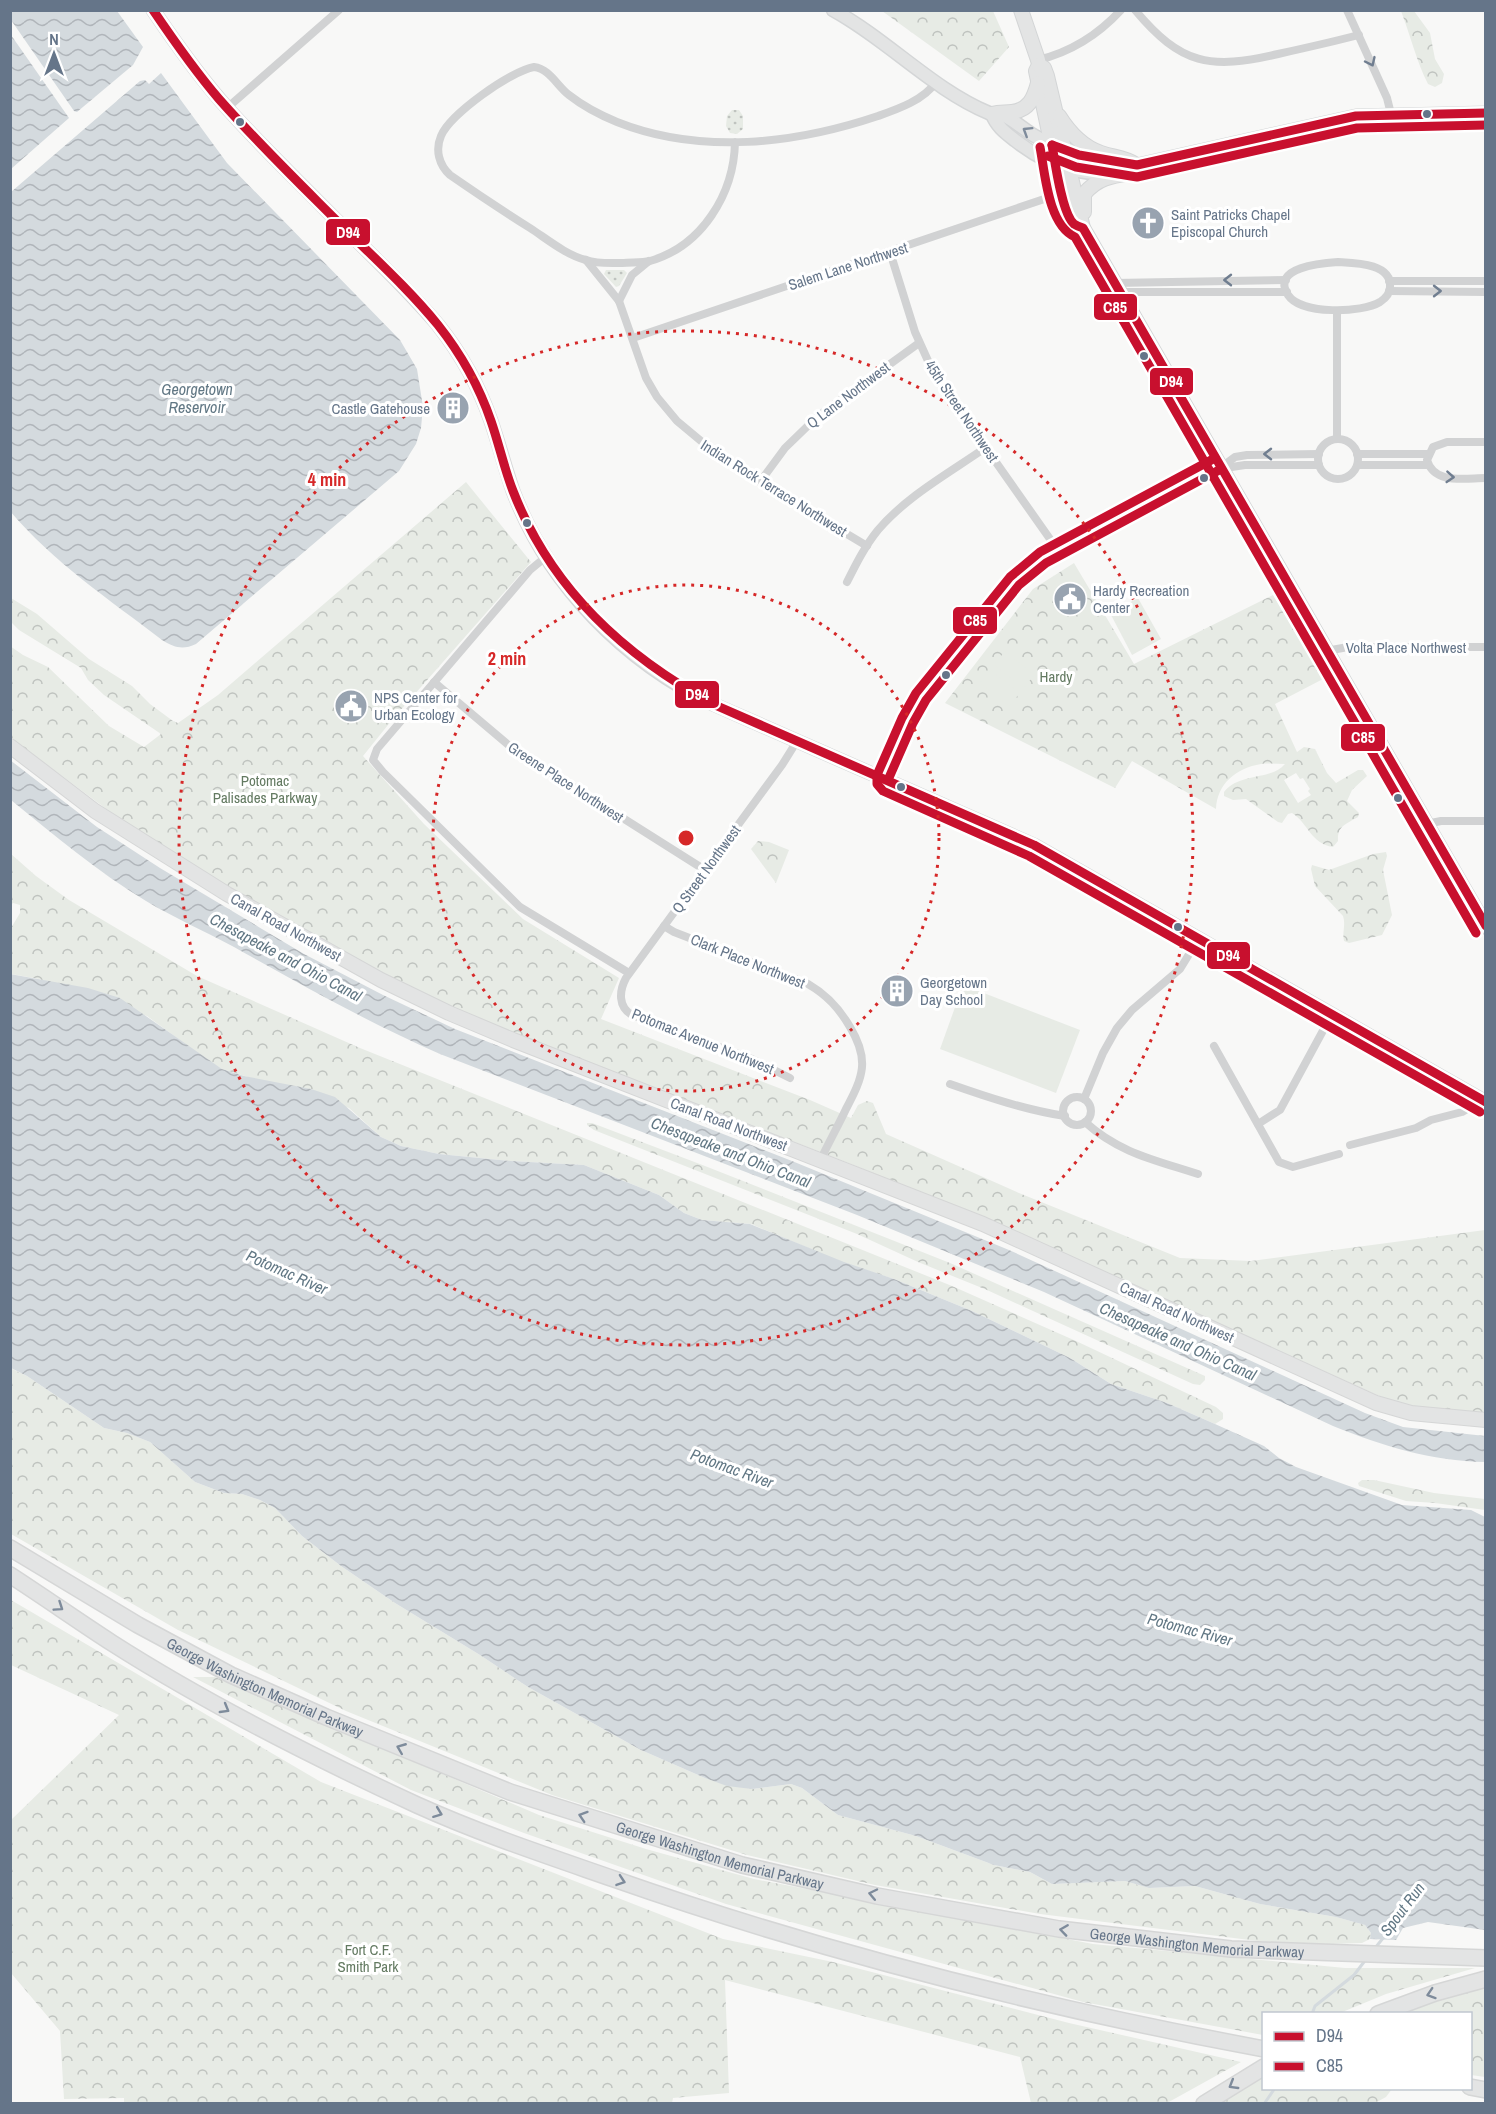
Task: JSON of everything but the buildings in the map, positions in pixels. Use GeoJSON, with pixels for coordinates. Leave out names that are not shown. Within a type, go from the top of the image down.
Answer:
{"type":"FeatureCollection","features":[{"type":"Feature","properties":{"kind":"highway","name":"George Washington Memorial Parkway"},"geometry":{"type":"LineString","coordinates":[[10,1548],[138,1625],[231,1675],[326,1717],[510,1792],[742,1865],[877,1896],[1059,1929],[1231,1949],[1485,1958]]}},
{"type":"Feature","properties":{"kind":"highway","name":"George Washington Memorial Parkway"},"geometry":{"type":"LineString","coordinates":[[10,1575],[114,1644],[253,1725],[420,1806],[539,1853],[700,1909],[878,1961],[1035,2001],[1262,2049]]}},
{"type":"Feature","properties":{"kind":"highway"},"geometry":{"type":"LineString","coordinates":[[1381,2012],[1485,1979]]}},
{"type":"Feature","properties":{"kind":"highway"},"geometry":{"type":"LineString","coordinates":[[1204,2103],[1262,2068]]}},
{"type":"Feature","properties":{"kind":"main road"},"geometry":{"type":"LineString","coordinates":[[153,10],[175,43],[226,108],[416,300],[452,344],[482,397],[516,498],[531,529],[573,594],[623,646],[651,668],[705,700],[1034,845],[1483,1100]]}},
{"type":"Feature","properties":{"kind":"main road"},"geometry":{"type":"LineString","coordinates":[[833,10],[952,93],[992,114],[1004,116],[1035,136],[1079,155],[1137,165]]}},
{"type":"Feature","properties":{"kind":"main road"},"geometry":{"type":"LineString","coordinates":[[1021,10],[1038,62],[1044,68],[1055,109],[1058,147]]}},
{"type":"Feature","properties":{"kind":"main road"},"geometry":{"type":"LineString","coordinates":[[1038,62],[1036,71],[1038,81],[1062,167],[1082,219],[1083,228],[1485,927]]}},
{"type":"Feature","properties":{"kind":"main road"},"geometry":{"type":"LineString","coordinates":[[992,114],[1000,111],[1010,113],[1023,109],[1033,98],[1038,81]]}},
{"type":"Feature","properties":{"kind":"main road"},"geometry":{"type":"LineString","coordinates":[[1055,109],[1077,139],[1100,153],[1125,158],[1137,165]]}},
{"type":"Feature","properties":{"kind":"main road"},"geometry":{"type":"LineString","coordinates":[[992,114],[996,124],[1037,156],[1062,167],[1108,173],[1349,117],[1485,113]]}},
{"type":"Feature","properties":{"kind":"main road"},"geometry":{"type":"LineString","coordinates":[[1083,228],[1084,194],[1090,187],[1102,178],[1131,173],[1137,165]]}},
{"type":"Feature","properties":{"kind":"main road"},"geometry":{"type":"LineString","coordinates":[[1062,167],[1062,193],[1070,216],[1075,224],[1083,228]]}},
{"type":"Feature","properties":{"kind":"main road","name":"Canal Road Northwest"},"geometry":{"type":"LineString","coordinates":[[10,746],[95,811],[249,907],[381,980],[489,1030],[821,1159],[1041,1249],[1376,1403],[1411,1413],[1485,1420]]}},
{"type":"Feature","properties":{"kind":"street"},"geometry":{"type":"LineString","coordinates":[[226,108],[339,10]]}},
{"type":"Feature","properties":{"kind":"street"},"geometry":{"type":"LineString","coordinates":[[1038,62],[1062,53],[1086,40],[1121,10]]}},
{"type":"Feature","properties":{"kind":"street"},"geometry":{"type":"LineString","coordinates":[[1135,10],[1169,45],[1193,58],[1215,62],[1245,62],[1359,35]]}},
{"type":"Feature","properties":{"kind":"street"},"geometry":{"type":"LineString","coordinates":[[1347,10],[1387,98],[1391,114]]}},
{"type":"Feature","properties":{"kind":"street"},"geometry":{"type":"LineString","coordinates":[[649,261],[606,263],[586,261],[555,244],[465,186],[447,173],[440,162],[439,141],[446,128],[487,91],[534,67],[543,69],[576,100],[608,118],[632,127],[687,138],[735,142],[782,140],[841,127],[882,114],[914,100],[936,82]]}},
{"type":"Feature","properties":{"kind":"street"},"geometry":{"type":"LineString","coordinates":[[619,301],[632,275],[649,261],[684,243],[710,219],[728,185],[734,161],[735,142]]}},
{"type":"Feature","properties":{"kind":"street","name":"Salem Lane Northwest"},"geometry":{"type":"LineString","coordinates":[[633,338],[1062,193]]}},
{"type":"Feature","properties":{"kind":"street","name":"45th Street Northwest"},"geometry":{"type":"LineString","coordinates":[[890,252],[919,343],[936,375],[985,448],[1063,554]]}},
{"type":"Feature","properties":{"kind":"street","name":"Indian Rock Terrace Northwest"},"geometry":{"type":"LineString","coordinates":[[586,261],[619,301],[648,382],[672,415],[701,442],[760,482],[867,546]]}},
{"type":"Feature","properties":{"kind":"street"},"geometry":{"type":"LineString","coordinates":[[1338,262],[1359,263],[1374,267],[1383,271],[1389,280],[1389,291],[1383,301],[1359,309],[1337,311],[1300,304],[1293,300],[1285,286],[1292,272],[1299,268],[1338,262]]}},
{"type":"Feature","properties":{"kind":"street"},"geometry":{"type":"LineString","coordinates":[[1116,287],[1286,280]]}},
{"type":"Feature","properties":{"kind":"street"},"geometry":{"type":"LineString","coordinates":[[1389,280],[1485,281]]}},
{"type":"Feature","properties":{"kind":"street"},"geometry":{"type":"LineString","coordinates":[[1116,287],[1287,292]]}},
{"type":"Feature","properties":{"kind":"street"},"geometry":{"type":"LineString","coordinates":[[1389,291],[1485,292]]}},
{"type":"Feature","properties":{"kind":"street"},"geometry":{"type":"LineString","coordinates":[[1337,311],[1337,438]]}},
{"type":"Feature","properties":{"kind":"street","name":"Q Lane Northwest"},"geometry":{"type":"LineString","coordinates":[[760,482],[790,442],[817,417],[919,343]]}},
{"type":"Feature","properties":{"kind":"street"},"geometry":{"type":"LineString","coordinates":[[1337,438],[1349,441],[1355,447],[1358,465],[1348,477],[1338,479],[1329,477],[1321,471],[1319,465],[1319,450],[1327,442],[1337,438]]}},
{"type":"Feature","properties":{"kind":"street"},"geometry":{"type":"LineString","coordinates":[[1485,442],[1447,442],[1433,447],[1428,454],[1428,465],[1438,476],[1485,478]]}},
{"type":"Feature","properties":{"kind":"street"},"geometry":{"type":"LineString","coordinates":[[847,582],[867,546],[888,519],[904,505],[985,448]]}},
{"type":"Feature","properties":{"kind":"street"},"geometry":{"type":"LineString","coordinates":[[1221,469],[1235,458],[1246,454],[1319,454]]}},
{"type":"Feature","properties":{"kind":"street"},"geometry":{"type":"LineString","coordinates":[[1357,454],[1428,454]]}},
{"type":"Feature","properties":{"kind":"street"},"geometry":{"type":"LineString","coordinates":[[888,780],[917,715],[932,692],[1019,585],[1046,563],[1229,466],[1319,465]]}},
{"type":"Feature","properties":{"kind":"street"},"geometry":{"type":"LineString","coordinates":[[1358,465],[1428,465]]}},
{"type":"Feature","properties":{"kind":"street"},"geometry":{"type":"LineString","coordinates":[[547,556],[530,570],[434,682],[375,752],[373,760],[520,907],[629,974]]}},
{"type":"Feature","properties":{"kind":"street","name":"Volta Place Northwest"},"geometry":{"type":"LineString","coordinates":[[1326,651],[1348,646],[1485,647]]}},
{"type":"Feature","properties":{"kind":"street","name":"Greene Place Northwest"},"geometry":{"type":"LineString","coordinates":[[434,682],[512,748],[705,870]]}},
{"type":"Feature","properties":{"kind":"street","name":"Q Street Northwest"},"geometry":{"type":"LineString","coordinates":[[621,1000],[622,988],[629,974],[782,765],[797,741]]}},
{"type":"Feature","properties":{"kind":"street"},"geometry":{"type":"LineString","coordinates":[[1426,824],[1441,821],[1485,821]]}},
{"type":"Feature","properties":{"kind":"street","name":"Clark Place Northwest"},"geometry":{"type":"LineString","coordinates":[[664,926],[674,932],[808,984],[828,998],[841,1013],[860,1047],[863,1070],[858,1086],[821,1159]]}},
{"type":"Feature","properties":{"kind":"street"},"geometry":{"type":"LineString","coordinates":[[1084,1099],[1103,1053],[1117,1028],[1132,1010],[1180,969],[1199,938]]}},
{"type":"Feature","properties":{"kind":"street","name":"Potomac Avenue Northwest"},"geometry":{"type":"LineString","coordinates":[[621,1000],[625,1011],[632,1015],[752,1059],[790,1078]]}},
{"type":"Feature","properties":{"kind":"street"},"geometry":{"type":"LineString","coordinates":[[1258,1124],[1280,1110],[1332,1014]]}},
{"type":"Feature","properties":{"kind":"street"},"geometry":{"type":"LineString","coordinates":[[1214,1046],[1279,1162],[1293,1167],[1339,1154]]}},
{"type":"Feature","properties":{"kind":"street"},"geometry":{"type":"LineString","coordinates":[[950,1084],[988,1098],[1065,1116],[1074,1124],[1085,1122],[1090,1116],[1091,1108],[1084,1099],[1076,1097],[1067,1102],[1064,1108],[1065,1116]]}},
{"type":"Feature","properties":{"kind":"street"},"geometry":{"type":"LineString","coordinates":[[1350,1145],[1416,1128],[1431,1120],[1467,1110],[1483,1100]]}},
{"type":"Feature","properties":{"kind":"street"},"geometry":{"type":"LineString","coordinates":[[1085,1122],[1103,1138],[1118,1146],[1198,1174]]}},
{"type":"Feature","properties":{"kind":"green space"},"geometry":{"type":"Polygon","coordinates":[[[882,11],[993,11],[1009,47],[979,81],[882,11]]]}},
{"type":"Feature","properties":{"kind":"green space"},"geometry":{"type":"Polygon","coordinates":[[[1401,11],[1414,11],[1430,33],[1435,59],[1444,74],[1442,83],[1435,87],[1428,84],[1424,76],[1401,11]]]}},
{"type":"Feature","properties":{"kind":"green space"},"geometry":{"type":"Polygon","coordinates":[[[732,110],[739,110],[743,116],[743,129],[737,134],[730,133],[726,126],[727,116],[732,110]]]}},
{"type":"Feature","properties":{"kind":"green space"},"geometry":{"type":"Polygon","coordinates":[[[606,270],[624,270],[627,273],[616,287],[604,274],[606,270]]]}},
{"type":"Feature","properties":{"kind":"green space","name":"Potomac Palisades Parkway"},"geometry":{"type":"Polygon","coordinates":[[[466,482],[531,562],[363,756],[424,824],[523,919],[619,978],[601,1019],[851,1118],[858,1105],[867,1101],[873,1103],[886,1134],[1019,1193],[1180,1258],[1251,1261],[1485,1230],[1485,1414],[1397,1404],[991,1221],[851,1164],[481,1021],[403,985],[218,881],[113,814],[11,738],[10,646],[48,667],[109,726],[144,747],[161,734],[104,695],[88,680],[81,668],[19,630],[11,622],[11,598],[37,614],[89,659],[132,686],[150,704],[178,723],[218,695],[466,482]]]}},
{"type":"Feature","properties":{"kind":"green space","name":"Hardy"},"geometry":{"type":"Polygon","coordinates":[[[1074,563],[1134,664],[1273,595],[1323,679],[1275,704],[1297,752],[1304,747],[1315,749],[1327,773],[1336,783],[1358,770],[1363,770],[1367,776],[1352,790],[1347,801],[1359,813],[1358,817],[1341,829],[1338,841],[1333,847],[1315,838],[1292,813],[1288,814],[1282,823],[1278,822],[1246,799],[1233,800],[1224,796],[1224,792],[1238,782],[1271,773],[1285,764],[1261,764],[1236,773],[1220,792],[1216,809],[1132,761],[1115,788],[945,703],[1033,589],[1074,563]],[[1296,773],[1284,780],[1298,803],[1311,795],[1303,778],[1300,779],[1296,773]]]}},
{"type":"Feature","properties":{"kind":"green space"},"geometry":{"type":"Polygon","coordinates":[[[1138,598],[1161,639],[1132,655],[1110,613],[1138,598]]]}},
{"type":"Feature","properties":{"kind":"green space"},"geometry":{"type":"Polygon","coordinates":[[[1005,651],[1034,675],[1024,688],[994,665],[1005,651]]]}},
{"type":"Feature","properties":{"kind":"green space"},"geometry":{"type":"Polygon","coordinates":[[[990,670],[1020,693],[1009,706],[980,683],[990,670]]]}},
{"type":"Feature","properties":{"kind":"green space"},"geometry":{"type":"Polygon","coordinates":[[[758,841],[769,842],[789,850],[776,883],[751,849],[758,841]]]}},
{"type":"Feature","properties":{"kind":"green space"},"geometry":{"type":"Polygon","coordinates":[[[1386,852],[1383,870],[1392,915],[1382,935],[1349,943],[1344,941],[1343,916],[1315,886],[1312,865],[1329,870],[1373,854],[1386,852]]]}},
{"type":"Feature","properties":{"kind":"green space"},"geometry":{"type":"Polygon","coordinates":[[[11,854],[69,900],[197,976],[360,1048],[952,1286],[1216,1407],[1223,1413],[1223,1419],[1215,1424],[1167,1403],[1111,1384],[1070,1358],[972,1311],[894,1279],[844,1263],[751,1224],[702,1220],[684,1213],[659,1195],[584,1165],[439,1154],[401,1146],[381,1137],[349,1108],[222,1069],[147,1016],[39,979],[11,974],[11,928],[20,913],[20,905],[13,903],[11,905],[11,854]]]}},
{"type":"Feature","properties":{"kind":"green space"},"geometry":{"type":"Polygon","coordinates":[[[963,985],[1080,1030],[1056,1093],[940,1049],[963,985]]]}},
{"type":"Feature","properties":{"kind":"green space"},"geometry":{"type":"Polygon","coordinates":[[[587,1123],[705,1166],[950,1263],[1205,1376],[1205,1380],[1200,1385],[1193,1384],[987,1290],[857,1234],[594,1130],[587,1123]]]}},
{"type":"Feature","properties":{"kind":"green space"},"geometry":{"type":"Polygon","coordinates":[[[10,1368],[27,1376],[104,1428],[127,1433],[150,1442],[195,1482],[224,1493],[242,1494],[275,1508],[302,1536],[341,1566],[528,1687],[641,1750],[705,1778],[752,1789],[791,1784],[802,1788],[838,1815],[916,1836],[994,1865],[1030,1872],[1052,1884],[1125,1881],[1149,1888],[1195,1886],[1260,1904],[1336,1917],[1365,1925],[1371,1933],[1370,1939],[1362,1943],[1329,1944],[1266,1942],[1040,1914],[875,1885],[747,1855],[552,1795],[346,1711],[178,1630],[11,1534],[10,1368]]]}},
{"type":"Feature","properties":{"kind":"green space"},"geometry":{"type":"Polygon","coordinates":[[[1362,1480],[1374,1480],[1434,1493],[1485,1499],[1485,1510],[1406,1501],[1359,1486],[1358,1483],[1362,1480]]]}},
{"type":"Feature","properties":{"kind":"green space","name":"Fort C.F. Smith Park"},"geometry":{"type":"Polygon","coordinates":[[[11,1600],[321,1782],[723,1939],[833,1962],[1069,2023],[1241,2062],[1167,2103],[1031,2103],[1020,2057],[725,1980],[729,2093],[673,2098],[672,2103],[124,2104],[124,2098],[64,2099],[60,2031],[11,1973],[11,1820],[119,1715],[11,1665],[11,1600]]]}},
{"type":"Feature","properties":{"kind":"green space"},"geometry":{"type":"Polygon","coordinates":[[[193,1677],[215,1677],[539,1815],[646,1849],[754,1879],[1093,1944],[1345,1968],[1475,1968],[1386,1994],[1342,2012],[1262,2012],[1262,2035],[1083,2002],[726,1904],[524,1833],[411,1790],[193,1677]]]}},
{"type":"Feature","properties":{"kind":"green space"},"geometry":{"type":"Polygon","coordinates":[[[1485,1988],[1485,2077],[1472,2075],[1472,2012],[1400,2012],[1485,1988]]]}},
{"type":"Feature","properties":{"kind":"green space"},"geometry":{"type":"Polygon","coordinates":[[[1262,2077],[1262,2090],[1391,2090],[1386,2097],[1375,2103],[1219,2104],[1262,2077]]]}},
{"type":"Feature","properties":{"kind":"water"},"geometry":{"type":"Polygon","coordinates":[[[10,11],[117,11],[143,47],[133,65],[77,112],[74,111],[11,20],[10,11]]]}},
{"type":"Feature","properties":{"kind":"water"},"geometry":{"type":"Polygon","coordinates":[[[11,35],[69,118],[10,169],[11,35]]]}},
{"type":"Feature","properties":{"kind":"water","name":"Georgetown Reservoir"},"geometry":{"type":"Polygon","coordinates":[[[161,73],[227,163],[400,340],[417,369],[423,407],[421,428],[416,444],[399,471],[196,644],[187,647],[175,646],[162,640],[83,580],[27,530],[10,511],[11,192],[140,81],[145,80],[149,84],[161,73]]]}},
{"type":"Feature","properties":{"kind":"water","name":"Chesapeake and Ohio Canal"},"geometry":{"type":"Polygon","coordinates":[[[10,760],[97,827],[160,868],[304,954],[383,995],[455,1029],[792,1161],[1009,1250],[1365,1413],[1403,1427],[1485,1436],[1485,1462],[1446,1459],[1408,1451],[1333,1426],[1044,1292],[857,1215],[440,1054],[387,1030],[167,913],[111,878],[11,800],[10,760]]]}},
{"type":"Feature","properties":{"kind":"water","name":"Potomac River"},"geometry":{"type":"Polygon","coordinates":[[[10,974],[88,988],[120,998],[222,1069],[244,1076],[311,1089],[335,1097],[381,1137],[401,1146],[439,1154],[584,1165],[659,1195],[684,1213],[702,1220],[750,1224],[972,1311],[1070,1358],[1111,1384],[1167,1403],[1215,1424],[1264,1446],[1279,1458],[1296,1467],[1402,1505],[1471,1510],[1485,1517],[1485,1930],[1428,1922],[1403,1928],[1396,1940],[1370,1939],[1371,1933],[1365,1925],[1336,1917],[1260,1904],[1195,1886],[1149,1888],[1125,1881],[1052,1884],[1030,1872],[994,1865],[916,1836],[838,1815],[802,1788],[791,1784],[752,1789],[727,1786],[705,1778],[641,1750],[528,1687],[341,1566],[302,1536],[275,1508],[242,1494],[224,1493],[195,1482],[150,1442],[127,1433],[104,1428],[27,1376],[11,1368],[10,974]]]}},
{"type":"Feature","properties":{"kind":"waterway","name":"Spout Run"},"geometry":{"type":"LineString","coordinates":[[1375,1948],[1384,1937]]}},
{"type":"Feature","properties":{"kind":"waterway","name":"Spout Run"},"geometry":{"type":"LineString","coordinates":[[1313,2012],[1315,2006],[1354,1975],[1367,1958]]}},
{"type":"Feature","properties":{"kind":"waterway","name":"Spout Run"},"geometry":{"type":"LineString","coordinates":[[1264,2104],[1274,2090]]}},
{"type":"Feature","properties":{"kind":"transit line","name":"D94"},"geometry":{"type":"LineString","coordinates":[[153,10],[193,67],[233,115],[401,284],[446,336],[462,359],[481,395],[513,491],[529,526],[548,559],[570,589],[621,642],[650,665],[715,705],[1034,845],[1486,1102]]}},
{"type":"Feature","properties":{"kind":"transit line","name":"D94"},"geometry":{"type":"LineString","coordinates":[[1052,145],[1079,155],[1137,165],[1356,116],[1486,113]]}},
{"type":"Feature","properties":{"kind":"transit line","name":"C85"},"geometry":{"type":"LineString","coordinates":[[1048,156],[1076,167],[1137,177],[1357,128],[1486,125]]}},
{"type":"Feature","properties":{"kind":"transit line","name":"D94"},"geometry":{"type":"LineString","coordinates":[[1052,145],[1060,187],[1070,218],[1074,224],[1083,228],[1486,926]]}},
{"type":"Feature","properties":{"kind":"transit line","name":"C85"},"geometry":{"type":"LineString","coordinates":[[1040,147],[1049,197],[1059,222],[1075,237],[1476,933]]}},
{"type":"Feature","properties":{"kind":"transit line","name":"C85"},"geometry":{"type":"LineString","coordinates":[[1215,458],[1040,552],[1010,577],[916,693],[902,718],[877,775],[877,784],[883,791],[1029,856],[1480,1112]]}},
{"type":"Feature","properties":{"kind":"transit line","name":"D94"},"geometry":{"type":"LineString","coordinates":[[888,780],[913,723],[926,700],[1019,585],[1046,563],[1221,469]]}},
{"type":"Feature","properties":{"kind":"place","name":"Saint Patricks Chapel Episcopal Church"},"geometry":{"type":"Point","coordinates":[1148,223]}},
{"type":"Feature","properties":{"kind":"place","name":"Castle Gatehouse"},"geometry":{"type":"Point","coordinates":[453,408]}},
{"type":"Feature","properties":{"kind":"place","name":"Hardy Recreation Center"},"geometry":{"type":"Point","coordinates":[1070,599]}},
{"type":"Feature","properties":{"kind":"place","name":"NPS Center for Urban Ecology"},"geometry":{"type":"Point","coordinates":[351,706]}},
{"type":"Feature","properties":{"kind":"place","name":"Georgetown Day School"},"geometry":{"type":"Point","coordinates":[897,991]}}]}
